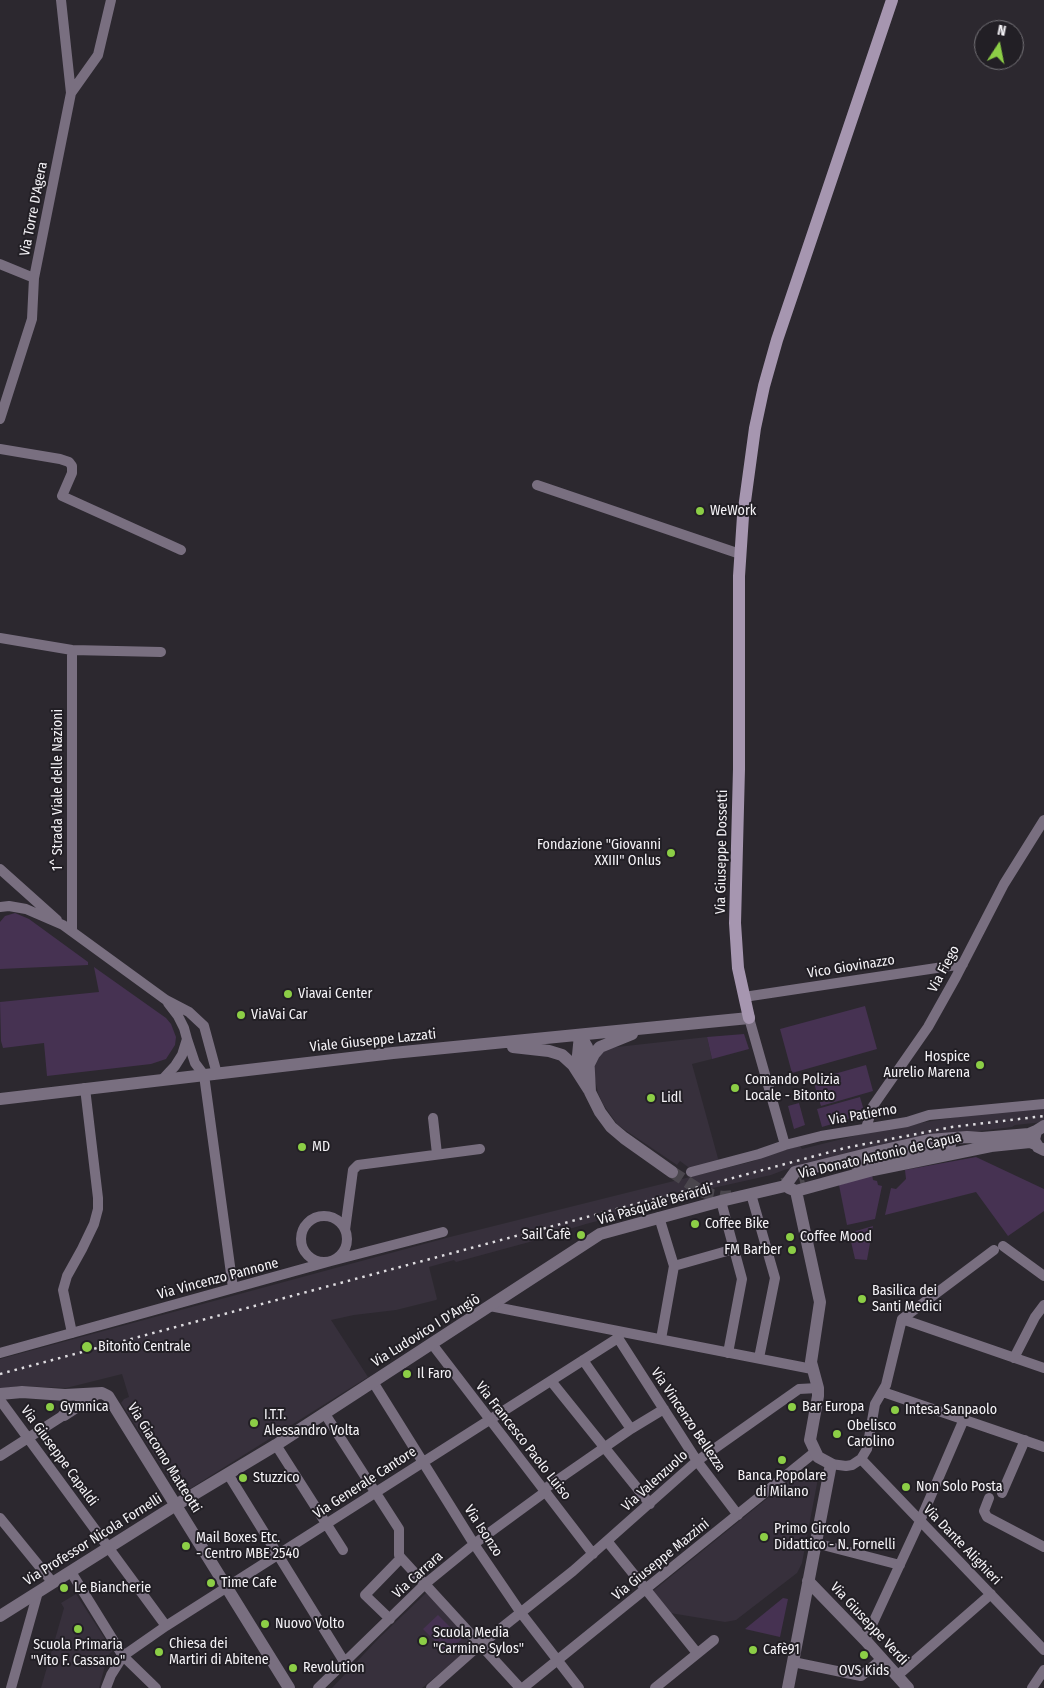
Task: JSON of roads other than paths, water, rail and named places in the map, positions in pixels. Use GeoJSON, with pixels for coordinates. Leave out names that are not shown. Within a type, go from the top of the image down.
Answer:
{"type":"FeatureCollection","features":[{"type":"Feature","properties":{"kind":"main road","name":"Via Giuseppe Dossetti"},"geometry":{"type":"LineString","coordinates":[[749,1018],[736,950],[735,923],[739,769],[740,554],[743,516],[755,428],[777,340],[892,0]]}},
{"type":"Feature","properties":{"kind":"street","name":"Via Torre D'Agera"},"geometry":{"type":"LineString","coordinates":[[0,420],[32,319],[34,278],[71,93],[60,0]]}},
{"type":"Feature","properties":{"kind":"street"},"geometry":{"type":"LineString","coordinates":[[71,93],[98,55],[111,0]]}},
{"type":"Feature","properties":{"kind":"street"},"geometry":{"type":"LineString","coordinates":[[0,264],[34,278]]}},
{"type":"Feature","properties":{"kind":"street"},"geometry":{"type":"LineString","coordinates":[[0,449],[69,462],[72,466],[72,473],[62,496],[181,550]]}},
{"type":"Feature","properties":{"kind":"street"},"geometry":{"type":"LineString","coordinates":[[537,485],[740,554]]}},
{"type":"Feature","properties":{"kind":"street"},"geometry":{"type":"LineString","coordinates":[[0,638],[72,650],[161,652]]}},
{"type":"Feature","properties":{"kind":"street","name":"1^ Strada Viale delle Nazioni"},"geometry":{"type":"LineString","coordinates":[[68,928],[72,650]]}},
{"type":"Feature","properties":{"kind":"street","name":"Via Fiego"},"geometry":{"type":"LineString","coordinates":[[866,1128],[873,1106],[928,1027],[1004,884],[1044,820]]}},
{"type":"Feature","properties":{"kind":"street"},"geometry":{"type":"LineString","coordinates":[[0,869],[68,928],[166,1000],[189,1012],[204,1026],[211,1074],[233,1288]]}},
{"type":"Feature","properties":{"kind":"street"},"geometry":{"type":"LineString","coordinates":[[0,907],[9,906],[26,909],[68,928]]}},
{"type":"Feature","properties":{"kind":"street","name":"Vico Giovinazzo"},"geometry":{"type":"LineString","coordinates":[[744,997],[963,964]]}},
{"type":"Feature","properties":{"kind":"street"},"geometry":{"type":"LineString","coordinates":[[166,1000],[184,1028],[195,1063],[211,1074]]}},
{"type":"Feature","properties":{"kind":"street","name":"Viale Giuseppe Lazzati"},"geometry":{"type":"LineString","coordinates":[[0,1099],[483,1044],[749,1018]]}},
{"type":"Feature","properties":{"kind":"street","name":"Via Giuseppe Dossetti"},"geometry":{"type":"LineString","coordinates":[[749,1018],[785,1144]]}},
{"type":"Feature","properties":{"kind":"street"},"geometry":{"type":"LineString","coordinates":[[588,1067],[594,1054],[600,1048],[644,1028]]}},
{"type":"Feature","properties":{"kind":"street"},"geometry":{"type":"LineString","coordinates":[[580,1035],[587,1047],[590,1092]]}},
{"type":"Feature","properties":{"kind":"street"},"geometry":{"type":"LineString","coordinates":[[580,1035],[579,1068],[600,1112],[611,1127],[624,1138],[672,1172]]}},
{"type":"Feature","properties":{"kind":"street"},"geometry":{"type":"LineString","coordinates":[[162,1080],[182,1055],[187,1039]]}},
{"type":"Feature","properties":{"kind":"street"},"geometry":{"type":"LineString","coordinates":[[483,1044],[549,1051],[562,1055],[573,1065],[590,1092]]}},
{"type":"Feature","properties":{"kind":"street"},"geometry":{"type":"LineString","coordinates":[[72,1333],[63,1290],[67,1276],[94,1224],[98,1209],[86,1088]]}},
{"type":"Feature","properties":{"kind":"street","name":"Via Patierno"},"geometry":{"type":"LineString","coordinates":[[691,1172],[759,1154],[785,1144],[907,1122],[929,1115],[1044,1104]]}},
{"type":"Feature","properties":{"kind":"street"},"geometry":{"type":"LineString","coordinates":[[433,1118],[437,1154]]}},
{"type":"Feature","properties":{"kind":"street","name":"Via Donato Antonio de Capua"},"geometry":{"type":"LineString","coordinates":[[987,1142],[790,1189],[795,1172],[929,1140],[966,1137],[987,1142],[1041,1142]]}},
{"type":"Feature","properties":{"kind":"street"},"geometry":{"type":"LineString","coordinates":[[804,1179],[878,1160],[938,1148],[987,1142]]}},
{"type":"Feature","properties":{"kind":"street"},"geometry":{"type":"LineString","coordinates":[[345,1230],[335,1220],[322,1216],[314,1218],[304,1228],[301,1235],[301,1243],[308,1256],[315,1260],[331,1261],[343,1251],[353,1170],[358,1165],[480,1149]]}},
{"type":"Feature","properties":{"kind":"street"},"geometry":{"type":"LineString","coordinates":[[790,1189],[820,1302],[811,1362],[818,1388],[818,1396],[810,1436],[815,1452],[822,1460],[831,1464],[852,1465],[861,1460],[867,1449],[875,1404],[886,1385],[902,1319],[998,1248],[1044,1276]]}},
{"type":"Feature","properties":{"kind":"street","name":"Via Pasquale Berardi"},"geometry":{"type":"LineString","coordinates":[[490,1306],[600,1234],[721,1201],[751,1194],[790,1189]]}},
{"type":"Feature","properties":{"kind":"street"},"geometry":{"type":"LineString","coordinates":[[751,1194],[775,1278],[758,1358]]}},
{"type":"Feature","properties":{"kind":"street"},"geometry":{"type":"LineString","coordinates":[[721,1201],[742,1278],[728,1352]]}},
{"type":"Feature","properties":{"kind":"street"},"geometry":{"type":"LineString","coordinates":[[659,1217],[674,1266],[661,1340]]}},
{"type":"Feature","properties":{"kind":"street","name":"Via Vincenzo Pannone"},"geometry":{"type":"LineString","coordinates":[[0,1353],[331,1261],[443,1232]]}},
{"type":"Feature","properties":{"kind":"street"},"geometry":{"type":"LineString","coordinates":[[674,1266],[734,1249]]}},
{"type":"Feature","properties":{"kind":"street"},"geometry":{"type":"LineString","coordinates":[[1014,1358],[1035,1317],[1044,1305]]}},
{"type":"Feature","properties":{"kind":"street","name":"Via Ludovico I D'Angiò"},"geometry":{"type":"LineString","coordinates":[[176,1505],[325,1414],[490,1306],[619,1335],[661,1340],[812,1368]]}},
{"type":"Feature","properties":{"kind":"street"},"geometry":{"type":"LineString","coordinates":[[902,1319],[1044,1368]]}},
{"type":"Feature","properties":{"kind":"street","name":"Via Generale Cantore"},"geometry":{"type":"LineString","coordinates":[[123,1656],[166,1626],[551,1381],[619,1335]]}},
{"type":"Feature","properties":{"kind":"street","name":"Via Vincenzo Bellezza"},"geometry":{"type":"LineString","coordinates":[[619,1335],[697,1461],[738,1514]]}},
{"type":"Feature","properties":{"kind":"street","name":"Via Francesco Paolo Luiso"},"geometry":{"type":"LineString","coordinates":[[432,1344],[593,1554]]}},
{"type":"Feature","properties":{"kind":"street"},"geometry":{"type":"LineString","coordinates":[[583,1360],[631,1430]]}},
{"type":"Feature","properties":{"kind":"street"},"geometry":{"type":"LineString","coordinates":[[551,1381],[650,1504]]}},
{"type":"Feature","properties":{"kind":"street","name":"Via Isonzo"},"geometry":{"type":"LineString","coordinates":[[373,1382],[474,1544],[521,1613],[579,1688]]}},
{"type":"Feature","properties":{"kind":"street","name":"Via Valenzuolo"},"geometry":{"type":"LineString","coordinates":[[432,1688],[480,1645],[593,1554],[697,1461],[799,1389],[818,1388]]}},
{"type":"Feature","properties":{"kind":"street"},"geometry":{"type":"LineString","coordinates":[[0,1394],[22,1392],[102,1395]]}},
{"type":"Feature","properties":{"kind":"street"},"geometry":{"type":"LineString","coordinates":[[883,1392],[1044,1447]]}},
{"type":"Feature","properties":{"kind":"street"},"geometry":{"type":"LineString","coordinates":[[64,1415],[66,1395]]}},
{"type":"Feature","properties":{"kind":"street"},"geometry":{"type":"LineString","coordinates":[[0,1456],[64,1415],[102,1395]]}},
{"type":"Feature","properties":{"kind":"street","name":"Via Giacomo Matteotti"},"geometry":{"type":"LineString","coordinates":[[102,1395],[176,1505],[289,1688]]}},
{"type":"Feature","properties":{"kind":"street","name":"Via Giuseppe Capaldi"},"geometry":{"type":"LineString","coordinates":[[0,1400],[166,1626]]}},
{"type":"Feature","properties":{"kind":"street","name":"Via Carrara"},"geometry":{"type":"LineString","coordinates":[[318,1688],[425,1584],[474,1544],[605,1447],[664,1409]]}},
{"type":"Feature","properties":{"kind":"street"},"geometry":{"type":"LineString","coordinates":[[325,1414],[399,1529],[399,1555],[401,1558],[522,1688]]}},
{"type":"Feature","properties":{"kind":"street"},"geometry":{"type":"LineString","coordinates":[[865,1640],[964,1420]]}},
{"type":"Feature","properties":{"kind":"street"},"geometry":{"type":"LineString","coordinates":[[1002,1493],[1025,1440]]}},
{"type":"Feature","properties":{"kind":"street"},"geometry":{"type":"LineString","coordinates":[[276,1445],[343,1550]]}},
{"type":"Feature","properties":{"kind":"street","name":"Via Giuseppe Mazzini"},"geometry":{"type":"LineString","coordinates":[[522,1688],[815,1452]]}},
{"type":"Feature","properties":{"kind":"street","name":"Via Dante Alighieri"},"geometry":{"type":"LineString","coordinates":[[861,1460],[1044,1650]]}},
{"type":"Feature","properties":{"kind":"street"},"geometry":{"type":"LineString","coordinates":[[788,1688],[831,1464]]}},
{"type":"Feature","properties":{"kind":"street"},"geometry":{"type":"LineString","coordinates":[[228,1474],[345,1662]]}},
{"type":"Feature","properties":{"kind":"street"},"geometry":{"type":"LineString","coordinates":[[989,1498],[984,1511],[987,1517],[1044,1547]]}},
{"type":"Feature","properties":{"kind":"street","name":"Via Professor Nicola Fornelli"},"geometry":{"type":"LineString","coordinates":[[0,1616],[176,1505]]}},
{"type":"Feature","properties":{"kind":"street"},"geometry":{"type":"LineString","coordinates":[[0,1518],[53,1583]]}},
{"type":"Feature","properties":{"kind":"street"},"geometry":{"type":"LineString","coordinates":[[607,1541],[697,1653]]}},
{"type":"Feature","properties":{"kind":"street"},"geometry":{"type":"LineString","coordinates":[[815,1544],[900,1565]]}},
{"type":"Feature","properties":{"kind":"street"},"geometry":{"type":"LineString","coordinates":[[390,1619],[365,1595],[401,1558]]}},
{"type":"Feature","properties":{"kind":"street"},"geometry":{"type":"LineString","coordinates":[[71,1572],[123,1656],[156,1688]]}},
{"type":"Feature","properties":{"kind":"street","name":"Via Giuseppe Verdi"},"geometry":{"type":"LineString","coordinates":[[808,1581],[908,1688]]}},
{"type":"Feature","properties":{"kind":"street"},"geometry":{"type":"LineString","coordinates":[[11,1688],[38,1592]]}},
{"type":"Feature","properties":{"kind":"street"},"geometry":{"type":"LineString","coordinates":[[898,1676],[991,1594]]}},
{"type":"Feature","properties":{"kind":"street"},"geometry":{"type":"LineString","coordinates":[[655,1688],[714,1640]]}},
{"type":"Feature","properties":{"kind":"street"},"geometry":{"type":"LineString","coordinates":[[106,1688],[111,1675],[123,1656]]}},
{"type":"Feature","properties":{"kind":"street"},"geometry":{"type":"LineString","coordinates":[[793,1662],[861,1676],[882,1659]]}},
{"type":"Feature","properties":{"kind":"street"},"geometry":{"type":"LineString","coordinates":[[1032,1688],[1044,1670]]}},
{"type":"Feature","properties":{"kind":"tunnel"},"geometry":{"type":"LineString","coordinates":[[672,1172],[701,1191],[723,1197],[733,1196]]}},
{"type":"Feature","properties":{"kind":"tunnel"},"geometry":{"type":"LineString","coordinates":[[782,1184],[804,1179]]}},
{"type":"Feature","properties":{"kind":"railway"},"geometry":{"type":"LineString","coordinates":[[0,1374],[845,1148],[952,1127],[1044,1116]]}},
{"type":"Feature","properties":{"kind":"place","name":"WeWork"},"geometry":{"type":"Point","coordinates":[700,511]}},
{"type":"Feature","properties":{"kind":"place","name":"Fondazione \"Giovanni XXIII\" Onlus"},"geometry":{"type":"Point","coordinates":[671,853]}},
{"type":"Feature","properties":{"kind":"place","name":"Viavai Center"},"geometry":{"type":"Point","coordinates":[288,994]}},
{"type":"Feature","properties":{"kind":"place","name":"ViaVai Car"},"geometry":{"type":"Point","coordinates":[241,1015]}},
{"type":"Feature","properties":{"kind":"place","name":"Hospice Aurelio Marena"},"geometry":{"type":"Point","coordinates":[980,1065]}},
{"type":"Feature","properties":{"kind":"place","name":"Comando Polizia Locale - Bitonto"},"geometry":{"type":"Point","coordinates":[735,1088]}},
{"type":"Feature","properties":{"kind":"place","name":"Lidl"},"geometry":{"type":"Point","coordinates":[651,1098]}},
{"type":"Feature","properties":{"kind":"place","name":"MD"},"geometry":{"type":"Point","coordinates":[302,1147]}},
{"type":"Feature","properties":{"kind":"place","name":"Coffee Bike"},"geometry":{"type":"Point","coordinates":[695,1224]}},
{"type":"Feature","properties":{"kind":"place","name":"Sail Cafè"},"geometry":{"type":"Point","coordinates":[581,1235]}},
{"type":"Feature","properties":{"kind":"place","name":"Coffee Mood"},"geometry":{"type":"Point","coordinates":[790,1237]}},
{"type":"Feature","properties":{"kind":"place","name":"FM Barber"},"geometry":{"type":"Point","coordinates":[792,1250]}},
{"type":"Feature","properties":{"kind":"place","name":"Basilica dei Santi Medici"},"geometry":{"type":"Point","coordinates":[862,1299]}},
{"type":"Feature","properties":{"kind":"place","name":"Bitonto Centrale"},"geometry":{"type":"Point","coordinates":[87,1347]}},
{"type":"Feature","properties":{"kind":"place","name":"Il Faro"},"geometry":{"type":"Point","coordinates":[407,1374]}},
{"type":"Feature","properties":{"kind":"place","name":"Gymnica"},"geometry":{"type":"Point","coordinates":[50,1407]}},
{"type":"Feature","properties":{"kind":"place","name":"Bar Europa"},"geometry":{"type":"Point","coordinates":[792,1407]}},
{"type":"Feature","properties":{"kind":"place","name":"Intesa Sanpaolo"},"geometry":{"type":"Point","coordinates":[895,1410]}},
{"type":"Feature","properties":{"kind":"place","name":"I.T.T. Alessandro Volta"},"geometry":{"type":"Point","coordinates":[254,1423]}},
{"type":"Feature","properties":{"kind":"place","name":"Obelisco Carolino"},"geometry":{"type":"Point","coordinates":[837,1434]}},
{"type":"Feature","properties":{"kind":"place","name":"Banca Popolare di Milano"},"geometry":{"type":"Point","coordinates":[782,1460]}},
{"type":"Feature","properties":{"kind":"place","name":"Stuzzico"},"geometry":{"type":"Point","coordinates":[243,1478]}},
{"type":"Feature","properties":{"kind":"place","name":"Non Solo Posta"},"geometry":{"type":"Point","coordinates":[906,1487]}},
{"type":"Feature","properties":{"kind":"place","name":"Primo Circolo Didattico - N. Fornelli"},"geometry":{"type":"Point","coordinates":[764,1537]}},
{"type":"Feature","properties":{"kind":"place","name":"Mail Boxes Etc. - Centro MBE 2540"},"geometry":{"type":"Point","coordinates":[186,1546]}},
{"type":"Feature","properties":{"kind":"place","name":"Time Cafe"},"geometry":{"type":"Point","coordinates":[211,1583]}},
{"type":"Feature","properties":{"kind":"place","name":"Le Biancherie"},"geometry":{"type":"Point","coordinates":[64,1588]}},
{"type":"Feature","properties":{"kind":"place","name":"Nuovo Volto"},"geometry":{"type":"Point","coordinates":[265,1624]}},
{"type":"Feature","properties":{"kind":"place","name":"Scuola Primaria \"Vito F. Cassano\""},"geometry":{"type":"Point","coordinates":[78,1629]}},
{"type":"Feature","properties":{"kind":"place","name":"Scuola Media \"Carmine Sylos\""},"geometry":{"type":"Point","coordinates":[423,1641]}},
{"type":"Feature","properties":{"kind":"place","name":"Cafè91"},"geometry":{"type":"Point","coordinates":[753,1650]}},
{"type":"Feature","properties":{"kind":"place","name":"Chiesa dei Martiri di Abitene"},"geometry":{"type":"Point","coordinates":[159,1652]}},
{"type":"Feature","properties":{"kind":"place","name":"OVS Kids"},"geometry":{"type":"Point","coordinates":[864,1655]}},
{"type":"Feature","properties":{"kind":"place","name":"Revolution"},"geometry":{"type":"Point","coordinates":[293,1668]}}]}
